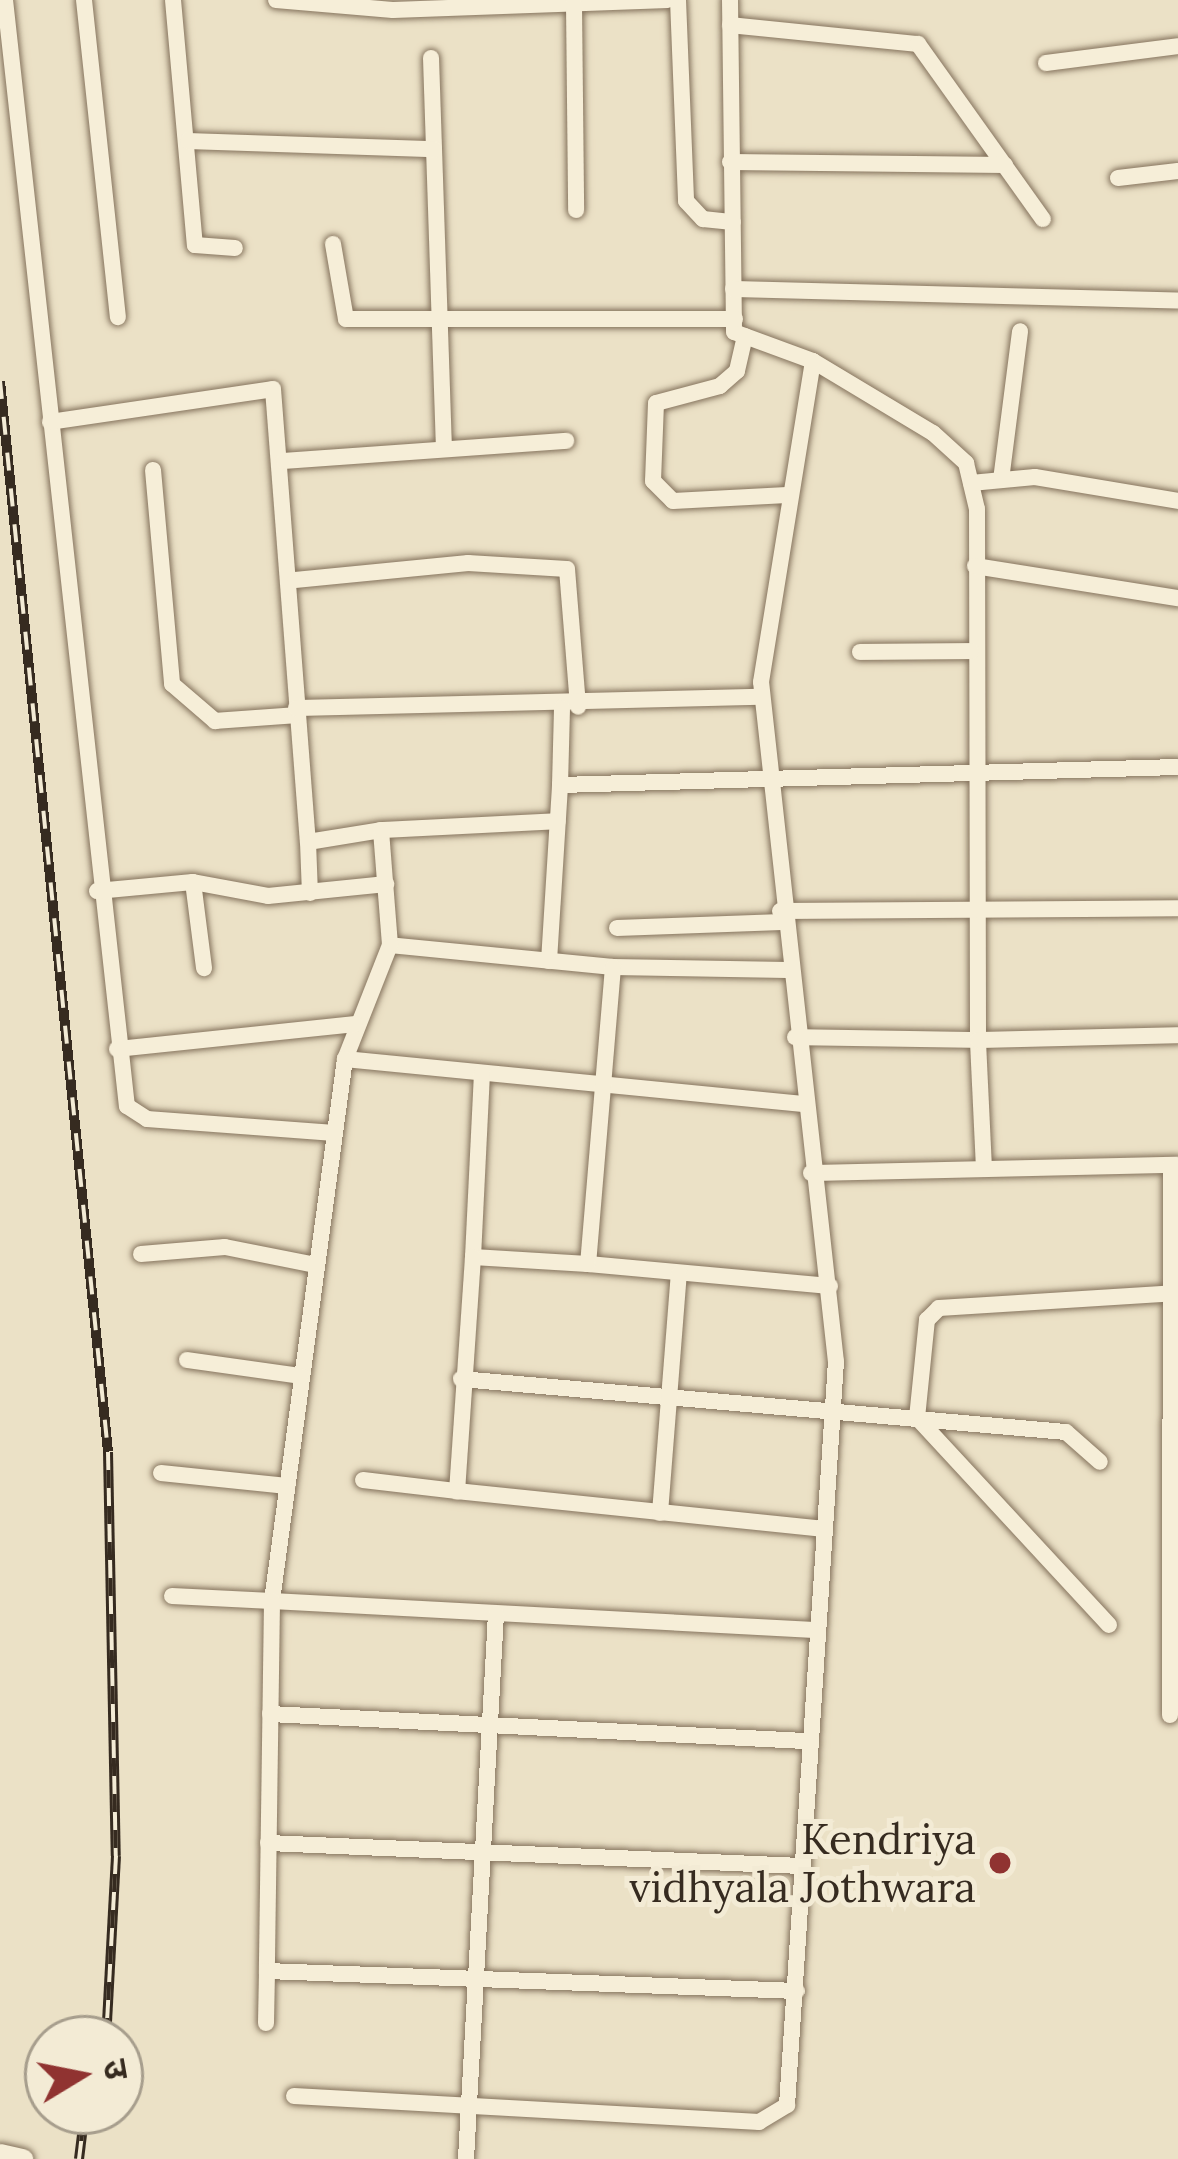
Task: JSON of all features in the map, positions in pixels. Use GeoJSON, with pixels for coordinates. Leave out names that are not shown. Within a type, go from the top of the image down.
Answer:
{"type":"FeatureCollection","features":[{"type":"Feature","properties":{"kind":"street"},"geometry":{"type":"LineString","coordinates":[[5,0],[97,891],[127,1106],[147,1119],[334,1133]]}},
{"type":"Feature","properties":{"kind":"street"},"geometry":{"type":"LineString","coordinates":[[84,0],[118,317]]}},
{"type":"Feature","properties":{"kind":"street"},"geometry":{"type":"LineString","coordinates":[[173,0],[196,248],[235,248]]}},
{"type":"Feature","properties":{"kind":"street"},"geometry":{"type":"LineString","coordinates":[[276,0],[574,4],[668,0]]}},
{"type":"Feature","properties":{"kind":"street"},"geometry":{"type":"LineString","coordinates":[[678,0],[686,200],[703,219],[733,222]]}},
{"type":"Feature","properties":{"kind":"street"},"geometry":{"type":"LineString","coordinates":[[730,0],[735,319],[746,336],[813,361],[933,433],[971,483],[984,1169]]}},
{"type":"Feature","properties":{"kind":"street"},"geometry":{"type":"LineString","coordinates":[[574,4],[576,210]]}},
{"type":"Feature","properties":{"kind":"street"},"geometry":{"type":"LineString","coordinates":[[730,25],[918,44],[1042,219]]}},
{"type":"Feature","properties":{"kind":"street"},"geometry":{"type":"LineString","coordinates":[[1046,63],[1178,46]]}},
{"type":"Feature","properties":{"kind":"street"},"geometry":{"type":"LineString","coordinates":[[431,58],[444,447]]}},
{"type":"Feature","properties":{"kind":"street"},"geometry":{"type":"LineString","coordinates":[[188,142],[434,149]]}},
{"type":"Feature","properties":{"kind":"street"},"geometry":{"type":"LineString","coordinates":[[730,162],[1005,166]]}},
{"type":"Feature","properties":{"kind":"street"},"geometry":{"type":"LineString","coordinates":[[1118,178],[1178,171]]}},
{"type":"Feature","properties":{"kind":"street"},"geometry":{"type":"LineString","coordinates":[[333,244],[346,319],[735,319]]}},
{"type":"Feature","properties":{"kind":"street"},"geometry":{"type":"LineString","coordinates":[[733,289],[1178,301]]}},
{"type":"Feature","properties":{"kind":"street"},"geometry":{"type":"LineString","coordinates":[[1001,481],[1020,331]]}},
{"type":"Feature","properties":{"kind":"street"},"geometry":{"type":"LineString","coordinates":[[746,336],[737,371],[721,386],[656,403],[653,481],[673,501],[787,495]]}},
{"type":"Feature","properties":{"kind":"street"},"geometry":{"type":"LineString","coordinates":[[294,2096],[759,2122],[787,2104],[797,1990],[804,1741],[834,1415],[830,1286],[787,970],[761,697],[787,495],[813,361]]}},
{"type":"Feature","properties":{"kind":"street"},"geometry":{"type":"LineString","coordinates":[[50,422],[262,385],[278,396],[295,580],[296,711],[310,893]]}},
{"type":"Feature","properties":{"kind":"street"},"geometry":{"type":"LineString","coordinates":[[284,460],[566,441]]}},
{"type":"Feature","properties":{"kind":"street"},"geometry":{"type":"LineString","coordinates":[[153,470],[172,684],[215,721],[296,711],[570,707],[761,697]]}},
{"type":"Feature","properties":{"kind":"street"},"geometry":{"type":"LineString","coordinates":[[971,483],[1001,481],[1178,501]]}},
{"type":"Feature","properties":{"kind":"street"},"geometry":{"type":"LineString","coordinates":[[295,580],[468,563],[567,569],[570,707],[549,961]]}},
{"type":"Feature","properties":{"kind":"street"},"geometry":{"type":"LineString","coordinates":[[975,566],[1178,598]]}},
{"type":"Feature","properties":{"kind":"street"},"geometry":{"type":"LineString","coordinates":[[860,652],[971,651]]}},
{"type":"Feature","properties":{"kind":"street"},"geometry":{"type":"LineString","coordinates":[[560,785],[765,774],[977,775],[1178,767]]}},
{"type":"Feature","properties":{"kind":"street"},"geometry":{"type":"LineString","coordinates":[[308,842],[381,830],[558,821]]}},
{"type":"Feature","properties":{"kind":"street"},"geometry":{"type":"LineString","coordinates":[[266,2023],[272,1601],[345,1059],[390,945],[381,830]]}},
{"type":"Feature","properties":{"kind":"street"},"geometry":{"type":"LineString","coordinates":[[97,891],[194,882],[310,893],[386,884]]}},
{"type":"Feature","properties":{"kind":"street"},"geometry":{"type":"LineString","coordinates":[[194,882],[204,968]]}},
{"type":"Feature","properties":{"kind":"street"},"geometry":{"type":"LineString","coordinates":[[617,928],[781,916],[1178,908]]}},
{"type":"Feature","properties":{"kind":"street"},"geometry":{"type":"LineString","coordinates":[[390,945],[613,967],[787,970]]}},
{"type":"Feature","properties":{"kind":"street"},"geometry":{"type":"LineString","coordinates":[[588,1264],[613,967]]}},
{"type":"Feature","properties":{"kind":"street"},"geometry":{"type":"LineString","coordinates":[[117,1049],[355,1024]]}},
{"type":"Feature","properties":{"kind":"street"},"geometry":{"type":"LineString","coordinates":[[795,1037],[978,1040],[1178,1035]]}},
{"type":"Feature","properties":{"kind":"street"},"geometry":{"type":"LineString","coordinates":[[345,1059],[803,1104]]}},
{"type":"Feature","properties":{"kind":"street"},"geometry":{"type":"LineString","coordinates":[[457,1491],[460,1379],[473,1256],[482,1073]]}},
{"type":"Feature","properties":{"kind":"street"},"geometry":{"type":"LineString","coordinates":[[811,1173],[1175,1165],[1176,1663],[1170,1715]]}},
{"type":"Feature","properties":{"kind":"street"},"geometry":{"type":"LineString","coordinates":[[141,1254],[225,1247],[316,1264]]}},
{"type":"Feature","properties":{"kind":"street"},"geometry":{"type":"LineString","coordinates":[[473,1256],[830,1286]]}},
{"type":"Feature","properties":{"kind":"street"},"geometry":{"type":"LineString","coordinates":[[660,1513],[679,1274]]}},
{"type":"Feature","properties":{"kind":"street"},"geometry":{"type":"LineString","coordinates":[[1108,1625],[917,1418],[930,1311],[1175,1293]]}},
{"type":"Feature","properties":{"kind":"street"},"geometry":{"type":"LineString","coordinates":[[187,1360],[301,1376]]}},
{"type":"Feature","properties":{"kind":"street"},"geometry":{"type":"LineString","coordinates":[[460,1379],[671,1402],[1066,1432],[1100,1462]]}},
{"type":"Feature","properties":{"kind":"street"},"geometry":{"type":"LineString","coordinates":[[161,1473],[287,1486]]}},
{"type":"Feature","properties":{"kind":"street"},"geometry":{"type":"LineString","coordinates":[[363,1480],[824,1529]]}},
{"type":"Feature","properties":{"kind":"street"},"geometry":{"type":"LineString","coordinates":[[172,1595],[814,1630]]}},
{"type":"Feature","properties":{"kind":"street"},"geometry":{"type":"LineString","coordinates":[[466,2159],[496,1614]]}},
{"type":"Feature","properties":{"kind":"street"},"geometry":{"type":"LineString","coordinates":[[270,1714],[804,1741]]}},
{"type":"Feature","properties":{"kind":"street"},"geometry":{"type":"LineString","coordinates":[[268,1843],[802,1866]]}},
{"type":"Feature","properties":{"kind":"street"},"geometry":{"type":"LineString","coordinates":[[267,1971],[797,1990]]}},
{"type":"Feature","properties":{"kind":"street"},"geometry":{"type":"LineString","coordinates":[[0,2154],[22,2159]]}},
{"type":"Feature","properties":{"kind":"railway"},"geometry":{"type":"LineString","coordinates":[[0,381],[108,1452],[116,1856],[107,2015]]}},
{"type":"Feature","properties":{"kind":"railway"},"geometry":{"type":"LineString","coordinates":[[79,2159],[82,2135]]}},
{"type":"Feature","properties":{"kind":"place","name":"Kendriya vidhyala Jothwara"},"geometry":{"type":"Point","coordinates":[1000,1863]}}]}
